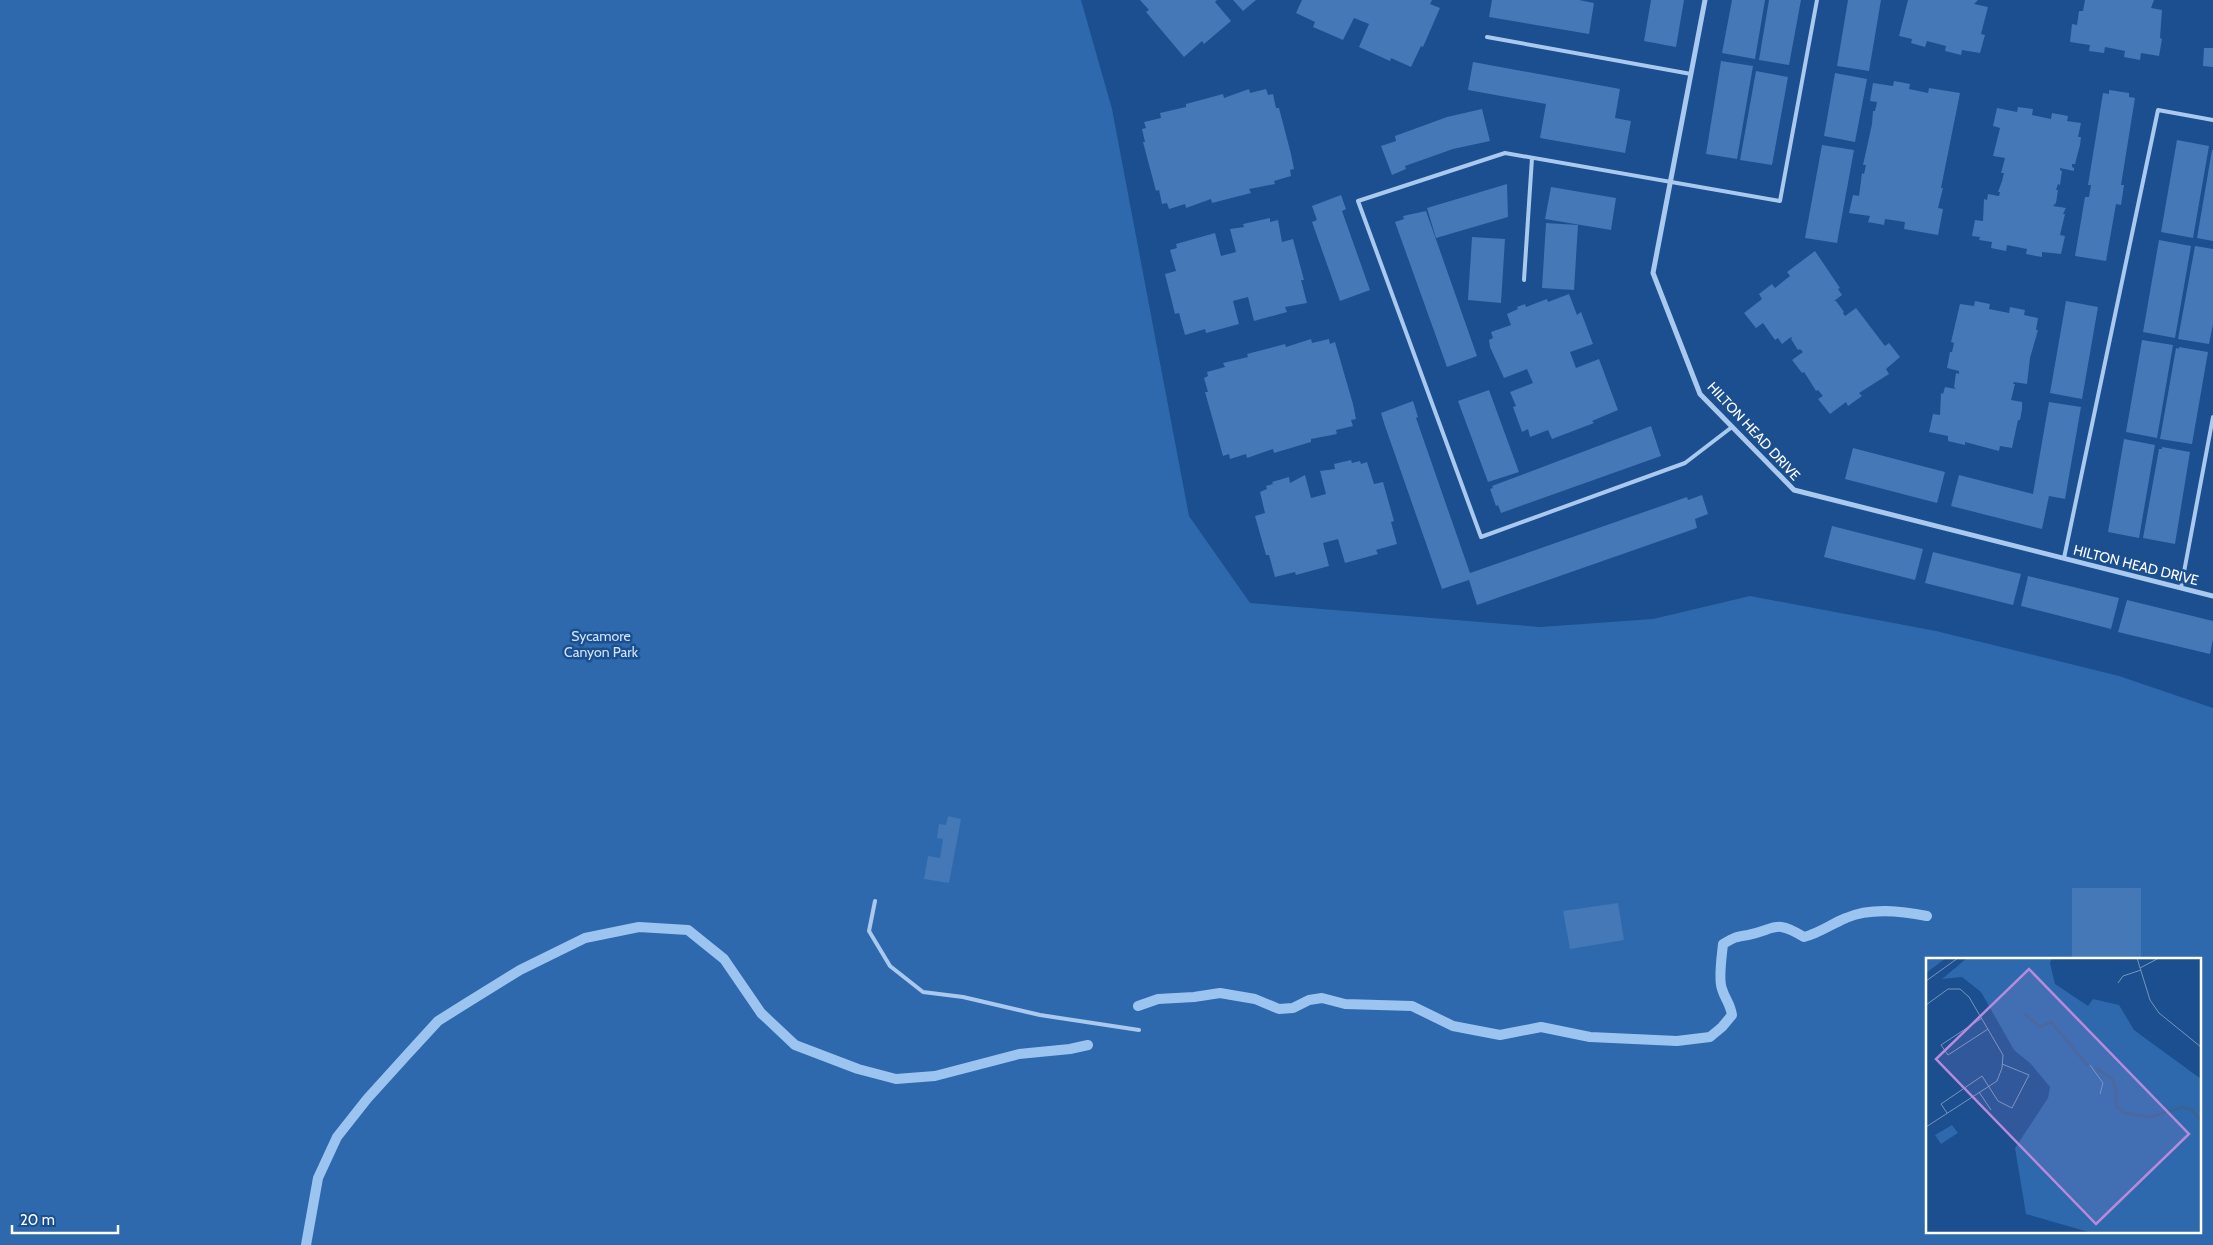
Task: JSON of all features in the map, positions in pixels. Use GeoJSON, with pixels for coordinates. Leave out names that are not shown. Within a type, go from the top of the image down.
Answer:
{"type":"FeatureCollection","features":[{"type":"Feature","properties":{"kind":"street","name":"HILTON HEAD DRIVE"},"geometry":{"type":"LineString","coordinates":[[1705,0],[1653,274],[1700,394],[1794,490],[2213,596]]}},
{"type":"Feature","properties":{"kind":"lane"},"geometry":{"type":"LineString","coordinates":[[1732,428],[1685,463],[1481,537],[1358,201],[1505,153],[1780,201],[1817,0]]}},
{"type":"Feature","properties":{"kind":"lane"},"geometry":{"type":"LineString","coordinates":[[1487,37],[1691,74]]}},
{"type":"Feature","properties":{"kind":"lane"},"geometry":{"type":"LineString","coordinates":[[2064,558],[2158,110],[2213,120]]}},
{"type":"Feature","properties":{"kind":"lane"},"geometry":{"type":"LineString","coordinates":[[1524,280],[1532,158]]}},
{"type":"Feature","properties":{"kind":"lane"},"geometry":{"type":"LineString","coordinates":[[2181,588],[2213,417]]}},
{"type":"Feature","properties":{"kind":"lane"},"geometry":{"type":"LineString","coordinates":[[875,901],[869,931],[890,966],[923,992],[963,997],[1040,1015],[1139,1030]]}},
{"type":"Feature","properties":{"kind":"green space","name":"Sycamore Canyon Park"},"geometry":{"type":"Polygon","coordinates":[[[0,0],[1081,0],[1112,109],[1189,516],[1250,603],[1540,627],[1653,619],[1750,596],[1936,631],[2119,676],[2213,708],[2213,1245],[0,1245],[0,0]]]}},
{"type":"Feature","properties":{"kind":"building"},"geometry":{"type":"Polygon","coordinates":[[[1140,0],[1217,0],[1215,2],[1231,21],[1204,44],[1202,41],[1184,57],[1146,12],[1149,10],[1140,0]]]}},
{"type":"Feature","properties":{"kind":"building"},"geometry":{"type":"Polygon","coordinates":[[[1233,0],[1256,0],[1243,11],[1233,0]]]}},
{"type":"Feature","properties":{"kind":"building"},"geometry":{"type":"Polygon","coordinates":[[[1302,0],[1432,0],[1430,4],[1440,8],[1423,47],[1421,46],[1411,67],[1391,58],[1390,61],[1359,47],[1369,24],[1354,18],[1343,40],[1313,27],[1315,22],[1296,13],[1302,0]]]}},
{"type":"Feature","properties":{"kind":"building"},"geometry":{"type":"Polygon","coordinates":[[[1492,0],[1579,0],[1594,3],[1589,34],[1489,17],[1492,0]]]}},
{"type":"Feature","properties":{"kind":"building"},"geometry":{"type":"Polygon","coordinates":[[[1651,0],[1684,0],[1676,47],[1644,41],[1651,0]]]}},
{"type":"Feature","properties":{"kind":"building"},"geometry":{"type":"Polygon","coordinates":[[[1732,0],[1765,0],[1755,59],[1722,53],[1732,0]]]}},
{"type":"Feature","properties":{"kind":"building"},"geometry":{"type":"Polygon","coordinates":[[[1769,0],[1801,0],[1789,65],[1759,60],[1769,0]]]}},
{"type":"Feature","properties":{"kind":"building"},"geometry":{"type":"Polygon","coordinates":[[[1848,0],[1881,0],[1869,71],[1837,66],[1848,0]]]}},
{"type":"Feature","properties":{"kind":"building"},"geometry":{"type":"Polygon","coordinates":[[[1908,0],[1978,0],[1974,4],[1988,7],[1981,34],[1985,35],[1980,53],[1962,50],[1961,55],[1945,51],[1946,46],[1927,41],[1925,47],[1911,43],[1912,39],[1899,36],[1908,0]]]}},
{"type":"Feature","properties":{"kind":"building"},"geometry":{"type":"Polygon","coordinates":[[[2085,0],[2154,0],[2151,8],[2162,10],[2160,38],[2162,39],[2159,56],[2141,53],[2140,60],[2124,57],[2125,51],[2105,47],[2104,53],[2089,51],[2090,45],[2070,42],[2072,24],[2077,25],[2079,11],[2083,11],[2085,0]]]}},
{"type":"Feature","properties":{"kind":"building"},"geometry":{"type":"Polygon","coordinates":[[[2204,48],[2213,48],[2213,67],[2203,66],[2204,48]]]}},
{"type":"Feature","properties":{"kind":"building"},"geometry":{"type":"Polygon","coordinates":[[[1721,61],[1753,66],[1737,159],[1706,154],[1721,61]]]}},
{"type":"Feature","properties":{"kind":"building"},"geometry":{"type":"Polygon","coordinates":[[[1473,62],[1620,89],[1615,118],[1631,121],[1625,153],[1540,138],[1546,104],[1468,90],[1473,62]]]}},
{"type":"Feature","properties":{"kind":"building"},"geometry":{"type":"Polygon","coordinates":[[[1756,71],[1788,77],[1772,165],[1740,160],[1756,71]]]}},
{"type":"Feature","properties":{"kind":"building"},"geometry":{"type":"Polygon","coordinates":[[[1835,73],[1867,79],[1855,142],[1824,136],[1835,73]]]}},
{"type":"Feature","properties":{"kind":"building"},"geometry":{"type":"Polygon","coordinates":[[[1894,81],[1910,84],[1909,89],[1928,93],[1929,88],[1960,93],[1941,188],[1943,188],[1938,208],[1943,209],[1938,235],[1904,229],[1905,222],[1885,219],[1884,225],[1868,222],[1870,216],[1849,213],[1853,195],[1859,196],[1862,173],[1864,174],[1866,165],[1863,165],[1873,111],[1875,111],[1877,102],[1870,101],[1873,83],[1893,86],[1894,81]]]}},
{"type":"Feature","properties":{"kind":"building"},"geometry":{"type":"Polygon","coordinates":[[[1249,89],[1250,93],[1266,89],[1268,95],[1273,94],[1276,108],[1279,108],[1291,154],[1294,169],[1290,170],[1291,176],[1274,181],[1275,184],[1249,189],[1251,193],[1212,203],[1211,199],[1186,208],[1185,204],[1169,209],[1167,203],[1162,204],[1159,190],[1156,191],[1143,142],[1145,142],[1142,129],[1146,128],[1144,122],[1161,118],[1160,113],[1186,107],[1186,104],[1223,94],[1224,98],[1249,89]]]}},
{"type":"Feature","properties":{"kind":"building"},"geometry":{"type":"Polygon","coordinates":[[[2109,90],[2129,93],[2129,97],[2135,98],[2121,185],[2124,185],[2121,205],[2116,204],[2106,261],[2075,256],[2085,197],[2089,197],[2091,185],[2088,185],[2103,93],[2109,94],[2109,90]]]}},
{"type":"Feature","properties":{"kind":"building"},"geometry":{"type":"Polygon","coordinates":[[[2018,107],[2033,109],[2032,115],[2051,119],[2052,113],[2068,116],[2067,121],[2081,123],[2078,137],[2081,137],[2080,145],[2075,164],[2072,164],[2074,171],[2060,168],[2062,171],[2060,185],[2058,184],[2056,203],[2053,206],[2066,208],[2063,214],[2065,214],[2060,235],[2065,236],[2061,254],[2042,252],[2042,257],[2026,254],[2027,249],[2007,245],[2006,251],[1991,248],[1992,242],[1979,240],[1980,237],[1972,236],[1975,220],[1983,221],[1984,199],[1987,200],[1988,194],[1999,196],[2000,192],[1998,192],[2004,173],[2001,173],[2005,158],[1993,156],[2000,128],[1993,126],[1997,108],[2017,112],[2018,107]]]}},
{"type":"Feature","properties":{"kind":"building"},"geometry":{"type":"Polygon","coordinates":[[[1482,109],[1490,141],[1453,149],[1405,166],[1406,169],[1392,175],[1381,146],[1396,141],[1395,136],[1447,117],[1482,109]]]}},
{"type":"Feature","properties":{"kind":"building"},"geometry":{"type":"Polygon","coordinates":[[[2177,140],[2209,146],[2193,238],[2161,232],[2177,140]]]}},
{"type":"Feature","properties":{"kind":"building"},"geometry":{"type":"Polygon","coordinates":[[[1822,145],[1854,150],[1837,243],[1805,238],[1822,145]]]}},
{"type":"Feature","properties":{"kind":"building"},"geometry":{"type":"Polygon","coordinates":[[[2213,150],[2213,241],[2197,238],[2213,150]]]}},
{"type":"Feature","properties":{"kind":"building"},"geometry":{"type":"Polygon","coordinates":[[[1507,184],[1508,217],[1436,238],[1427,208],[1507,184]]]}},
{"type":"Feature","properties":{"kind":"building"},"geometry":{"type":"Polygon","coordinates":[[[1551,187],[1616,198],[1611,230],[1545,219],[1551,187]]]}},
{"type":"Feature","properties":{"kind":"building"},"geometry":{"type":"Polygon","coordinates":[[[1341,195],[1346,209],[1342,211],[1370,290],[1340,301],[1312,222],[1317,220],[1312,206],[1341,195]]]}},
{"type":"Feature","properties":{"kind":"building"},"geometry":{"type":"Polygon","coordinates":[[[1426,211],[1477,356],[1447,367],[1395,222],[1404,219],[1403,216],[1426,211]]]}},
{"type":"Feature","properties":{"kind":"building"},"geometry":{"type":"Polygon","coordinates":[[[1270,218],[1270,222],[1278,220],[1282,242],[1293,239],[1304,280],[1301,280],[1307,303],[1285,307],[1287,312],[1254,321],[1248,297],[1233,301],[1239,324],[1206,333],[1205,329],[1185,335],[1179,313],[1175,314],[1165,274],[1176,271],[1170,250],[1177,248],[1176,244],[1215,233],[1221,256],[1236,252],[1230,229],[1244,227],[1243,224],[1270,218]]]}},
{"type":"Feature","properties":{"kind":"building"},"geometry":{"type":"Polygon","coordinates":[[[1546,223],[1578,225],[1574,290],[1542,288],[1546,223]]]}},
{"type":"Feature","properties":{"kind":"building"},"geometry":{"type":"Polygon","coordinates":[[[1472,237],[1505,239],[1501,303],[1468,300],[1472,237]]]}},
{"type":"Feature","properties":{"kind":"building"},"geometry":{"type":"Polygon","coordinates":[[[2159,240],[2191,246],[2175,338],[2143,332],[2159,240]]]}},
{"type":"Feature","properties":{"kind":"building"},"geometry":{"type":"Polygon","coordinates":[[[2195,246],[2213,249],[2213,324],[2209,344],[2178,339],[2195,246]]]}},
{"type":"Feature","properties":{"kind":"building"},"geometry":{"type":"Polygon","coordinates":[[[1815,251],[1840,288],[1838,289],[1842,295],[1834,301],[1836,301],[1845,316],[1856,308],[1885,346],[1889,343],[1900,357],[1886,369],[1889,374],[1859,393],[1862,396],[1848,406],[1846,402],[1830,414],[1818,399],[1823,396],[1818,390],[1816,391],[1804,372],[1802,373],[1792,360],[1803,352],[1800,349],[1798,350],[1792,338],[1782,344],[1778,338],[1775,340],[1763,323],[1756,328],[1744,313],[1762,299],[1759,294],[1772,284],[1775,288],[1790,276],[1787,272],[1815,251]]]}},
{"type":"Feature","properties":{"kind":"building"},"geometry":{"type":"Polygon","coordinates":[[[1569,294],[1577,315],[1581,312],[1593,344],[1570,352],[1576,368],[1599,359],[1618,410],[1592,421],[1594,423],[1552,439],[1548,430],[1530,437],[1528,429],[1522,432],[1513,407],[1516,406],[1510,392],[1533,383],[1527,369],[1504,378],[1490,347],[1489,340],[1493,338],[1491,332],[1511,325],[1507,314],[1518,309],[1517,307],[1525,304],[1526,307],[1547,299],[1548,302],[1569,294]]]}},
{"type":"Feature","properties":{"kind":"building"},"geometry":{"type":"Polygon","coordinates":[[[1975,301],[1990,304],[1989,309],[2009,313],[2010,307],[2025,310],[2024,315],[2038,318],[2036,330],[2038,330],[2030,358],[2027,384],[2014,382],[2013,384],[2015,384],[2011,400],[2022,402],[2022,409],[2012,448],[2000,446],[1999,451],[1965,442],[1965,445],[1948,441],[1948,436],[1929,432],[1933,414],[1940,415],[1941,393],[1943,394],[1945,387],[1956,389],[1954,387],[1956,373],[1959,374],[1959,371],[1947,368],[1954,343],[1951,342],[1960,304],[1974,306],[1975,301]]]}},
{"type":"Feature","properties":{"kind":"building"},"geometry":{"type":"Polygon","coordinates":[[[2066,301],[2098,307],[2082,399],[2050,393],[2066,301]]]}},
{"type":"Feature","properties":{"kind":"building"},"geometry":{"type":"Polygon","coordinates":[[[1311,339],[1312,343],[1329,339],[1330,344],[1335,342],[1353,404],[1356,419],[1351,420],[1353,426],[1336,430],[1337,434],[1311,439],[1311,442],[1274,453],[1273,449],[1247,458],[1246,454],[1230,459],[1229,454],[1223,456],[1205,392],[1208,392],[1204,378],[1208,376],[1207,372],[1225,367],[1223,363],[1248,357],[1247,354],[1285,344],[1286,347],[1311,339]]]}},
{"type":"Feature","properties":{"kind":"building"},"geometry":{"type":"Polygon","coordinates":[[[2142,340],[2173,345],[2157,438],[2126,432],[2142,340]]]}},
{"type":"Feature","properties":{"kind":"building"},"geometry":{"type":"Polygon","coordinates":[[[2179,347],[2208,352],[2192,444],[2160,439],[2176,348],[2179,349],[2179,347]]]}},
{"type":"Feature","properties":{"kind":"building"},"geometry":{"type":"Polygon","coordinates":[[[1489,390],[1519,472],[1488,482],[1458,401],[1489,390]]]}},
{"type":"Feature","properties":{"kind":"building"},"geometry":{"type":"Polygon","coordinates":[[[1413,401],[1418,417],[1416,418],[1470,573],[1687,497],[1688,500],[1702,495],[1708,514],[1695,519],[1697,528],[1477,605],[1469,580],[1442,589],[1385,426],[1381,413],[1413,401]]]}},
{"type":"Feature","properties":{"kind":"building"},"geometry":{"type":"Polygon","coordinates":[[[2049,402],[2081,407],[2065,499],[2049,496],[2042,529],[1951,506],[1959,475],[2033,494],[2049,402]]]}},
{"type":"Feature","properties":{"kind":"building"},"geometry":{"type":"Polygon","coordinates":[[[1651,426],[1661,456],[1501,513],[1498,505],[1496,506],[1490,489],[1493,488],[1492,486],[1651,426]]]}},
{"type":"Feature","properties":{"kind":"building"},"geometry":{"type":"Polygon","coordinates":[[[2124,439],[2155,445],[2139,538],[2108,532],[2124,439]]]}},
{"type":"Feature","properties":{"kind":"building"},"geometry":{"type":"Polygon","coordinates":[[[2162,447],[2190,452],[2175,544],[2143,538],[2159,449],[2162,449],[2162,447]]]}},
{"type":"Feature","properties":{"kind":"building"},"geometry":{"type":"Polygon","coordinates":[[[1853,448],[1945,472],[1937,503],[1845,479],[1853,448]]]}},
{"type":"Feature","properties":{"kind":"building"},"geometry":{"type":"Polygon","coordinates":[[[1351,460],[1352,463],[1360,461],[1361,464],[1367,462],[1374,484],[1383,482],[1394,521],[1391,522],[1397,544],[1376,550],[1378,554],[1345,563],[1338,539],[1323,543],[1329,566],[1296,575],[1295,572],[1275,577],[1269,555],[1266,555],[1255,516],[1265,513],[1260,492],[1267,489],[1266,486],[1273,484],[1272,482],[1289,477],[1290,483],[1305,475],[1311,498],[1326,494],[1320,471],[1335,469],[1334,464],[1351,460]]]}},
{"type":"Feature","properties":{"kind":"building"},"geometry":{"type":"Polygon","coordinates":[[[1832,526],[1923,549],[1915,580],[1824,557],[1832,526]]]}},
{"type":"Feature","properties":{"kind":"building"},"geometry":{"type":"Polygon","coordinates":[[[1933,552],[2021,574],[2013,605],[1925,583],[1933,552]]]}},
{"type":"Feature","properties":{"kind":"building"},"geometry":{"type":"Polygon","coordinates":[[[2028,576],[2119,598],[2111,629],[2021,606],[2028,576]]]}},
{"type":"Feature","properties":{"kind":"building"},"geometry":{"type":"Polygon","coordinates":[[[2127,600],[2213,621],[2213,639],[2210,654],[2118,632],[2127,600]]]}},
{"type":"Feature","properties":{"kind":"building"},"geometry":{"type":"Polygon","coordinates":[[[948,816],[961,819],[949,883],[924,879],[928,856],[940,858],[943,839],[937,838],[939,824],[946,825],[948,816]]]}},
{"type":"Feature","properties":{"kind":"building"},"geometry":{"type":"Polygon","coordinates":[[[2072,888],[2141,888],[2141,958],[2072,958],[2072,888]]]}},
{"type":"Feature","properties":{"kind":"building"},"geometry":{"type":"Polygon","coordinates":[[[1618,903],[1624,940],[1570,949],[1563,911],[1618,903]]]}},
{"type":"Feature","properties":{"kind":"waterway"},"geometry":{"type":"LineString","coordinates":[[1138,1006],[1158,999],[1220,993],[1255,999],[1279,1009],[1293,1008],[1309,1000],[1322,998],[1345,1004],[1412,1006],[1453,1026],[1500,1035],[1541,1027],[1590,1037],[1677,1041],[1710,1037],[1732,1015],[1721,985],[1720,973],[1723,944],[1738,937],[1776,927],[1787,928],[1804,937],[1846,918],[1866,912],[1897,912],[1927,916]]}},
{"type":"Feature","properties":{"kind":"waterway"},"geometry":{"type":"LineString","coordinates":[[306,1245],[318,1178],[337,1137],[367,1099],[405,1057],[438,1021],[520,970],[585,938],[639,927],[688,930],[724,959],[761,1013],[795,1045],[858,1069],[896,1079],[935,1076],[1019,1054],[1070,1049],[1088,1045]]}}]}
